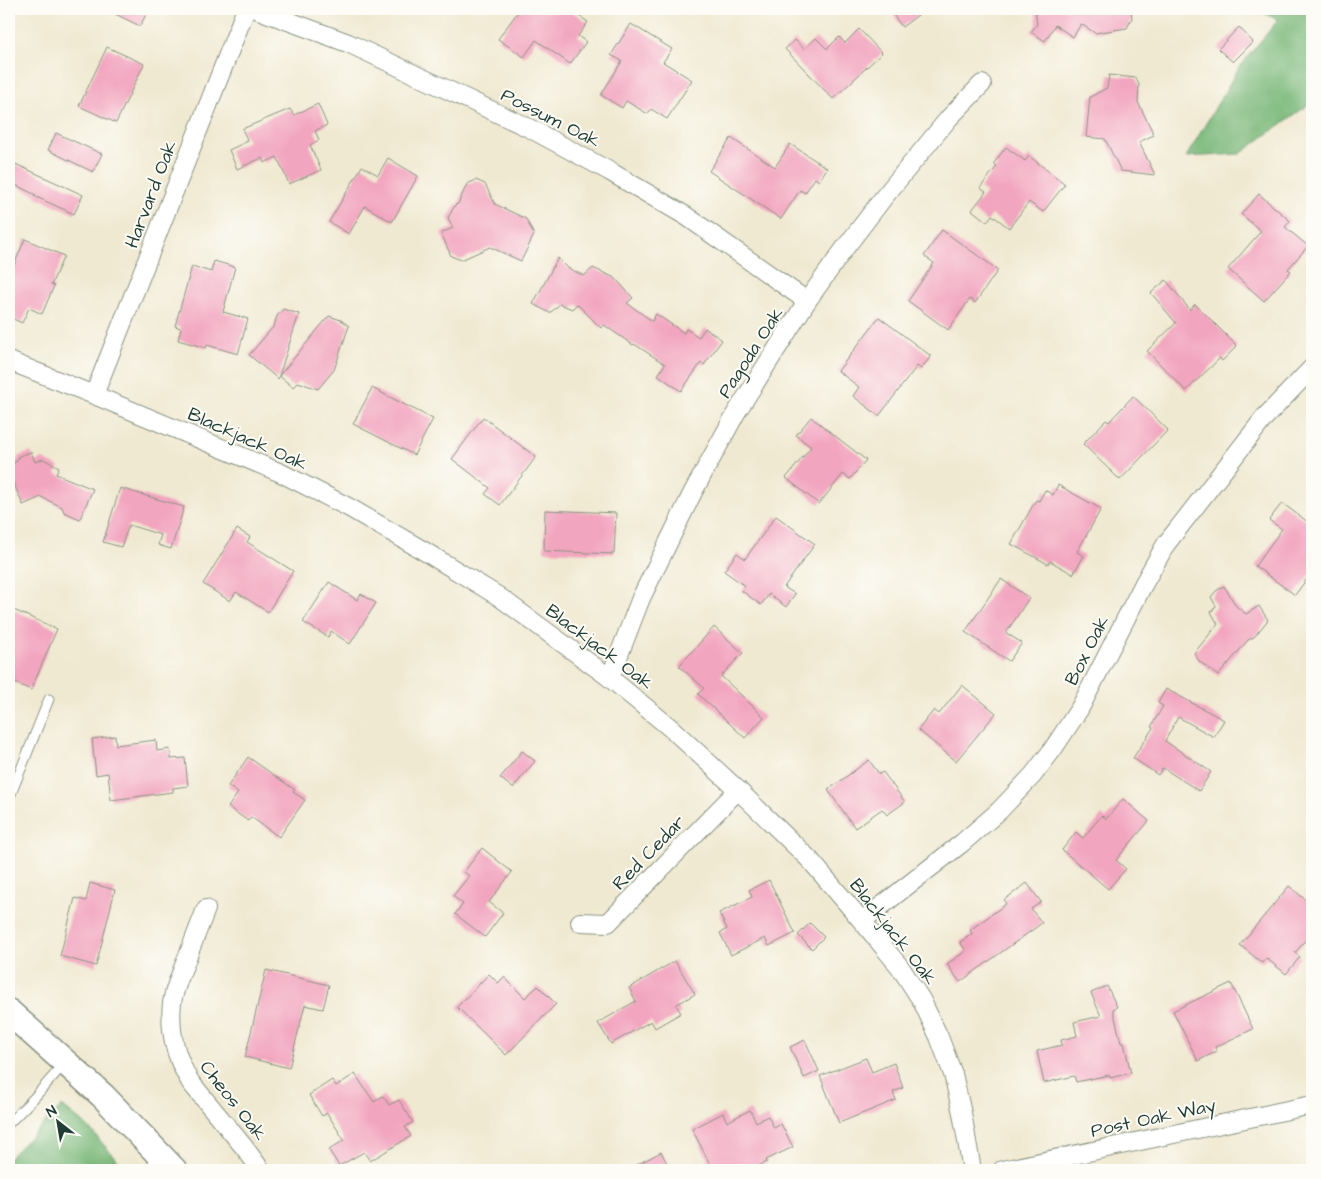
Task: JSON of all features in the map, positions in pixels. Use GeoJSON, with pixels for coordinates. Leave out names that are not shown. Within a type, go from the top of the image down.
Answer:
{"type":"FeatureCollection","features":[{"type":"Feature","properties":{"kind":"main road"},"geometry":{"type":"LineString","coordinates":[[9,1012],[103,1096],[174,1170]]}},
{"type":"Feature","properties":{"kind":"street","name":"Harvard Oak"},"geometry":{"type":"LineString","coordinates":[[94,395],[246,9]]}},
{"type":"Feature","properties":{"kind":"street","name":"Possum Oak"},"geometry":{"type":"LineString","coordinates":[[256,9],[348,43],[530,129],[609,171],[686,216],[807,301]]}},
{"type":"Feature","properties":{"kind":"street","name":"Pagoda Oak"},"geometry":{"type":"LineString","coordinates":[[610,678],[641,598],[693,492],[736,413],[807,301],[845,248],[884,197],[950,118],[982,84]]}},
{"type":"Feature","properties":{"kind":"street","name":"Blackjack Oak"},"geometry":{"type":"LineString","coordinates":[[9,361],[281,474],[350,508],[498,596],[610,678],[673,730],[810,860],[900,967],[922,1001],[939,1037],[953,1074],[972,1170]]}},
{"type":"Feature","properties":{"kind":"street","name":"Box Oak"},"geometry":{"type":"LineString","coordinates":[[862,920],[962,843],[999,811],[1033,776],[1054,749],[1080,708],[1166,544],[1265,417],[1312,368]]}},
{"type":"Feature","properties":{"kind":"street","name":"Red Cedar"},"geometry":{"type":"LineString","coordinates":[[580,922],[608,923],[738,790]]}},
{"type":"Feature","properties":{"kind":"street","name":"Cheos Oak"},"geometry":{"type":"LineString","coordinates":[[206,910],[176,987],[172,1003],[172,1027],[175,1048],[184,1072],[191,1084],[261,1170]]}},
{"type":"Feature","properties":{"kind":"street","name":"Post Oak Way"},"geometry":{"type":"LineString","coordinates":[[1002,1170],[1312,1105]]}},
{"type":"Feature","properties":{"kind":"lane"},"geometry":{"type":"LineString","coordinates":[[9,799],[49,699]]}},
{"type":"Feature","properties":{"kind":"lane"},"geometry":{"type":"LineString","coordinates":[[9,1123],[66,1062]]}},
{"type":"Feature","properties":{"kind":"green space"},"geometry":{"type":"Polygon","coordinates":[[[1256,9],[1312,9],[1312,102],[1240,154],[1186,157],[1240,66],[1278,20],[1256,9]]]}},
{"type":"Feature","properties":{"kind":"green space"},"geometry":{"type":"Polygon","coordinates":[[[62,1106],[88,1127],[126,1170],[9,1170],[9,1158],[62,1106]]]}},
{"type":"Feature","properties":{"kind":"building"},"geometry":{"type":"Polygon","coordinates":[[[105,9],[149,9],[140,26],[105,9]]]}},
{"type":"Feature","properties":{"kind":"building"},"geometry":{"type":"Polygon","coordinates":[[[520,9],[568,9],[588,22],[578,36],[586,42],[570,64],[536,40],[524,57],[498,39],[520,9]]]}},
{"type":"Feature","properties":{"kind":"building"},"geometry":{"type":"Polygon","coordinates":[[[889,9],[926,9],[902,27],[889,9]]]}},
{"type":"Feature","properties":{"kind":"building"},"geometry":{"type":"Polygon","coordinates":[[[1035,9],[1131,9],[1132,18],[1127,28],[1095,33],[1081,24],[1073,37],[1055,25],[1045,41],[1031,32],[1037,24],[1035,9]]]}},
{"type":"Feature","properties":{"kind":"building"},"geometry":{"type":"Polygon","coordinates":[[[631,24],[672,49],[663,62],[692,80],[667,119],[651,109],[648,114],[626,101],[622,108],[601,95],[622,61],[611,55],[631,24]]]}},
{"type":"Feature","properties":{"kind":"building"},"geometry":{"type":"Polygon","coordinates":[[[1239,27],[1253,42],[1233,62],[1218,49],[1239,27]]]}},
{"type":"Feature","properties":{"kind":"building"},"geometry":{"type":"Polygon","coordinates":[[[859,29],[882,53],[833,99],[785,49],[795,40],[804,49],[816,38],[827,49],[839,37],[845,43],[859,29]]]}},
{"type":"Feature","properties":{"kind":"building"},"geometry":{"type":"Polygon","coordinates":[[[107,47],[144,64],[116,123],[79,106],[107,47]]]}},
{"type":"Feature","properties":{"kind":"building"},"geometry":{"type":"Polygon","coordinates":[[[1109,75],[1136,78],[1139,85],[1138,102],[1154,135],[1139,142],[1155,175],[1121,171],[1105,139],[1086,137],[1090,97],[1107,88],[1109,75]]]}},
{"type":"Feature","properties":{"kind":"building"},"geometry":{"type":"Polygon","coordinates":[[[318,104],[327,125],[315,131],[319,140],[310,145],[321,170],[289,184],[277,157],[264,163],[262,158],[237,169],[229,150],[248,141],[242,129],[290,109],[294,115],[318,104]]]}},
{"type":"Feature","properties":{"kind":"building"},"geometry":{"type":"Polygon","coordinates":[[[56,133],[102,154],[93,172],[48,150],[56,133]]]}},
{"type":"Feature","properties":{"kind":"building"},"geometry":{"type":"Polygon","coordinates":[[[731,138],[775,167],[790,144],[827,168],[819,181],[815,178],[805,193],[800,190],[781,219],[709,171],[731,138]]]}},
{"type":"Feature","properties":{"kind":"building"},"geometry":{"type":"Polygon","coordinates":[[[1006,147],[1025,161],[1029,156],[1065,184],[1043,212],[1029,202],[1009,228],[992,215],[987,222],[972,210],[986,192],[980,188],[997,166],[994,163],[1006,147]]]}},
{"type":"Feature","properties":{"kind":"building"},"geometry":{"type":"Polygon","coordinates":[[[388,158],[418,176],[392,222],[365,206],[349,234],[329,222],[362,166],[378,175],[388,158]]]}},
{"type":"Feature","properties":{"kind":"building"},"geometry":{"type":"Polygon","coordinates":[[[9,161],[83,195],[74,214],[34,196],[36,195],[9,182],[9,161]]]}},
{"type":"Feature","properties":{"kind":"building"},"geometry":{"type":"Polygon","coordinates":[[[476,180],[485,184],[495,204],[526,219],[534,235],[521,261],[490,247],[461,260],[451,256],[441,233],[453,228],[448,218],[455,205],[458,204],[467,184],[476,180]]]}},
{"type":"Feature","properties":{"kind":"building"},"geometry":{"type":"Polygon","coordinates":[[[1259,194],[1290,221],[1285,227],[1308,246],[1288,269],[1291,271],[1264,301],[1228,269],[1261,231],[1241,214],[1259,194]]]}},
{"type":"Feature","properties":{"kind":"building"},"geometry":{"type":"Polygon","coordinates":[[[942,230],[998,270],[975,303],[970,299],[948,330],[908,301],[934,263],[924,256],[942,230]]]}},
{"type":"Feature","properties":{"kind":"building"},"geometry":{"type":"Polygon","coordinates":[[[25,239],[64,256],[51,285],[54,286],[42,314],[29,308],[22,323],[9,317],[9,277],[25,239]]]}},
{"type":"Feature","properties":{"kind":"building"},"geometry":{"type":"Polygon","coordinates":[[[558,258],[568,268],[584,276],[593,268],[615,278],[633,298],[627,303],[652,321],[656,314],[684,333],[686,329],[699,337],[705,328],[722,340],[704,365],[701,363],[681,391],[658,375],[665,364],[604,325],[601,328],[577,304],[572,309],[560,304],[550,313],[533,304],[558,258]]]}},
{"type":"Feature","properties":{"kind":"building"},"geometry":{"type":"Polygon","coordinates":[[[214,261],[235,267],[223,312],[248,319],[238,354],[207,345],[206,348],[178,340],[181,328],[175,326],[192,266],[211,272],[214,261]]]}},
{"type":"Feature","properties":{"kind":"building"},"geometry":{"type":"Polygon","coordinates":[[[1166,280],[1190,310],[1195,304],[1237,346],[1222,361],[1220,358],[1186,391],[1147,351],[1176,323],[1151,293],[1166,280]]]}},
{"type":"Feature","properties":{"kind":"building"},"geometry":{"type":"Polygon","coordinates":[[[283,309],[299,314],[278,379],[249,355],[274,326],[277,316],[283,309]]]}},
{"type":"Feature","properties":{"kind":"building"},"geometry":{"type":"Polygon","coordinates":[[[329,316],[341,320],[349,326],[334,370],[318,389],[298,382],[293,387],[279,376],[329,316]]]}},
{"type":"Feature","properties":{"kind":"building"},"geometry":{"type":"Polygon","coordinates":[[[879,317],[931,356],[921,369],[917,366],[879,416],[853,396],[859,387],[838,371],[879,317]]]}},
{"type":"Feature","properties":{"kind":"building"},"geometry":{"type":"Polygon","coordinates":[[[372,388],[433,419],[414,455],[353,424],[372,388]]]}},
{"type":"Feature","properties":{"kind":"building"},"geometry":{"type":"Polygon","coordinates":[[[1133,396],[1168,430],[1120,480],[1083,444],[1106,420],[1109,422],[1133,396]]]}},
{"type":"Feature","properties":{"kind":"building"},"geometry":{"type":"Polygon","coordinates":[[[483,417],[536,457],[500,505],[485,494],[490,488],[452,459],[483,417]]]}},
{"type":"Feature","properties":{"kind":"building"},"geometry":{"type":"Polygon","coordinates":[[[811,417],[866,460],[850,479],[843,474],[819,504],[786,478],[811,447],[796,435],[811,417]]]}},
{"type":"Feature","properties":{"kind":"building"},"geometry":{"type":"Polygon","coordinates":[[[31,452],[35,462],[43,459],[59,467],[56,474],[93,489],[80,519],[64,512],[62,507],[41,497],[23,505],[9,473],[9,465],[17,461],[19,456],[31,452]]]}},
{"type":"Feature","properties":{"kind":"building"},"geometry":{"type":"Polygon","coordinates":[[[1058,485],[1101,509],[1077,552],[1084,556],[1073,574],[1050,561],[1048,564],[1011,544],[1036,500],[1039,501],[1045,490],[1053,495],[1058,485]]]}},
{"type":"Feature","properties":{"kind":"building"},"geometry":{"type":"Polygon","coordinates":[[[120,488],[184,507],[171,549],[158,545],[161,535],[129,525],[121,547],[103,542],[120,488]]]}},
{"type":"Feature","properties":{"kind":"building"},"geometry":{"type":"Polygon","coordinates":[[[1282,503],[1312,525],[1312,572],[1295,595],[1255,566],[1282,529],[1269,520],[1282,503]]]}},
{"type":"Feature","properties":{"kind":"building"},"geometry":{"type":"Polygon","coordinates":[[[545,510],[616,513],[614,554],[544,551],[545,510]]]}},
{"type":"Feature","properties":{"kind":"building"},"geometry":{"type":"Polygon","coordinates":[[[776,516],[815,544],[784,587],[795,594],[786,607],[769,594],[761,605],[742,591],[745,586],[724,571],[737,553],[745,559],[776,516]]]}},
{"type":"Feature","properties":{"kind":"building"},"geometry":{"type":"Polygon","coordinates":[[[237,529],[250,537],[247,542],[293,571],[268,612],[236,592],[230,601],[203,584],[237,529]]]}},
{"type":"Feature","properties":{"kind":"building"},"geometry":{"type":"Polygon","coordinates":[[[1001,579],[1029,598],[1006,633],[1022,643],[1009,661],[965,632],[1001,579]]]}},
{"type":"Feature","properties":{"kind":"building"},"geometry":{"type":"Polygon","coordinates":[[[329,582],[357,600],[361,594],[376,603],[350,644],[331,631],[328,637],[303,622],[329,582]]]}},
{"type":"Feature","properties":{"kind":"building"},"geometry":{"type":"Polygon","coordinates":[[[1224,586],[1236,606],[1246,614],[1259,606],[1268,620],[1254,637],[1248,640],[1218,676],[1199,661],[1194,653],[1218,624],[1211,612],[1216,606],[1211,597],[1224,586]]]}},
{"type":"Feature","properties":{"kind":"building"},"geometry":{"type":"Polygon","coordinates":[[[9,608],[57,629],[31,690],[9,680],[9,608]]]}},
{"type":"Feature","properties":{"kind":"building"},"geometry":{"type":"Polygon","coordinates":[[[714,627],[743,653],[721,676],[764,717],[745,738],[698,694],[704,688],[679,666],[714,627]]]}},
{"type":"Feature","properties":{"kind":"building"},"geometry":{"type":"Polygon","coordinates":[[[962,685],[996,713],[956,761],[918,730],[934,710],[939,714],[962,685]]]}},
{"type":"Feature","properties":{"kind":"building"},"geometry":{"type":"Polygon","coordinates":[[[1166,689],[1224,720],[1214,737],[1178,717],[1165,741],[1211,772],[1199,791],[1163,768],[1158,775],[1133,758],[1153,728],[1151,727],[1163,706],[1158,703],[1166,689]]]}},
{"type":"Feature","properties":{"kind":"building"},"geometry":{"type":"Polygon","coordinates":[[[115,736],[116,745],[156,740],[157,751],[170,749],[171,759],[185,758],[188,786],[173,788],[173,792],[111,800],[108,773],[96,775],[92,739],[115,736]]]}},
{"type":"Feature","properties":{"kind":"building"},"geometry":{"type":"Polygon","coordinates":[[[522,751],[535,761],[513,788],[500,778],[522,751]]]}},
{"type":"Feature","properties":{"kind":"building"},"geometry":{"type":"Polygon","coordinates":[[[248,757],[295,790],[293,792],[305,800],[279,837],[251,817],[248,821],[228,807],[238,793],[228,786],[248,757]]]}},
{"type":"Feature","properties":{"kind":"building"},"geometry":{"type":"Polygon","coordinates":[[[869,760],[879,774],[883,772],[905,802],[887,815],[882,809],[855,828],[828,790],[869,760]]]}},
{"type":"Feature","properties":{"kind":"building"},"geometry":{"type":"Polygon","coordinates":[[[1123,799],[1149,821],[1116,860],[1126,869],[1108,889],[1062,850],[1076,832],[1083,838],[1102,815],[1106,819],[1123,799]]]}},
{"type":"Feature","properties":{"kind":"building"},"geometry":{"type":"Polygon","coordinates":[[[482,848],[512,872],[489,902],[503,913],[485,937],[455,914],[463,904],[453,896],[469,876],[464,872],[482,848]]]}},
{"type":"Feature","properties":{"kind":"building"},"geometry":{"type":"Polygon","coordinates":[[[769,880],[795,933],[769,946],[765,938],[731,955],[720,933],[727,929],[719,913],[752,897],[749,890],[769,880]]]}},
{"type":"Feature","properties":{"kind":"building"},"geometry":{"type":"Polygon","coordinates":[[[90,883],[115,890],[96,966],[60,956],[75,898],[86,901],[90,883]]]}},
{"type":"Feature","properties":{"kind":"building"},"geometry":{"type":"Polygon","coordinates":[[[1027,883],[1041,902],[1031,909],[1042,923],[960,982],[947,964],[966,951],[960,942],[972,934],[970,930],[1006,904],[1004,900],[1027,883]]]}},
{"type":"Feature","properties":{"kind":"building"},"geometry":{"type":"Polygon","coordinates":[[[1289,886],[1312,905],[1312,932],[1295,953],[1300,957],[1286,974],[1266,958],[1262,963],[1240,945],[1289,886]]]}},
{"type":"Feature","properties":{"kind":"building"},"geometry":{"type":"Polygon","coordinates":[[[810,923],[824,937],[812,949],[798,935],[810,923]]]}},
{"type":"Feature","properties":{"kind":"building"},"geometry":{"type":"Polygon","coordinates":[[[675,961],[695,994],[676,1005],[681,1013],[655,1028],[651,1021],[611,1044],[598,1023],[636,1001],[629,988],[675,961]]]}},
{"type":"Feature","properties":{"kind":"building"},"geometry":{"type":"Polygon","coordinates":[[[266,970],[329,985],[323,1009],[305,1005],[289,1068],[245,1057],[266,970]]]}},
{"type":"Feature","properties":{"kind":"building"},"geometry":{"type":"Polygon","coordinates":[[[489,974],[498,983],[504,977],[525,998],[538,986],[556,1004],[506,1055],[457,1007],[489,974]]]}},
{"type":"Feature","properties":{"kind":"building"},"geometry":{"type":"Polygon","coordinates":[[[1231,983],[1253,1029],[1215,1047],[1217,1051],[1198,1061],[1173,1011],[1231,983]]]}},
{"type":"Feature","properties":{"kind":"building"},"geometry":{"type":"Polygon","coordinates":[[[1107,986],[1117,1007],[1113,1009],[1121,1043],[1124,1043],[1131,1073],[1110,1078],[1109,1075],[1076,1082],[1074,1076],[1044,1083],[1037,1051],[1062,1045],[1061,1040],[1077,1036],[1074,1022],[1101,1016],[1091,993],[1107,986]]]}},
{"type":"Feature","properties":{"kind":"building"},"geometry":{"type":"Polygon","coordinates":[[[805,1040],[819,1071],[804,1078],[790,1047],[805,1040]]]}},
{"type":"Feature","properties":{"kind":"building"},"geometry":{"type":"Polygon","coordinates":[[[866,1058],[872,1072],[894,1063],[903,1088],[893,1092],[896,1100],[839,1123],[820,1076],[866,1058]]]}},
{"type":"Feature","properties":{"kind":"building"},"geometry":{"type":"Polygon","coordinates":[[[355,1074],[374,1102],[383,1096],[389,1105],[399,1100],[413,1122],[405,1127],[411,1136],[370,1161],[364,1152],[339,1166],[329,1150],[344,1140],[327,1113],[322,1116],[309,1095],[332,1080],[336,1086],[355,1074]]]}},
{"type":"Feature","properties":{"kind":"building"},"geometry":{"type":"Polygon","coordinates":[[[750,1110],[756,1122],[768,1116],[774,1128],[781,1124],[793,1147],[766,1160],[767,1162],[751,1170],[713,1170],[692,1129],[723,1113],[727,1122],[750,1110]]]}},
{"type":"Feature","properties":{"kind":"building"},"geometry":{"type":"Polygon","coordinates":[[[661,1152],[671,1170],[627,1170],[661,1152]]]}}]}
